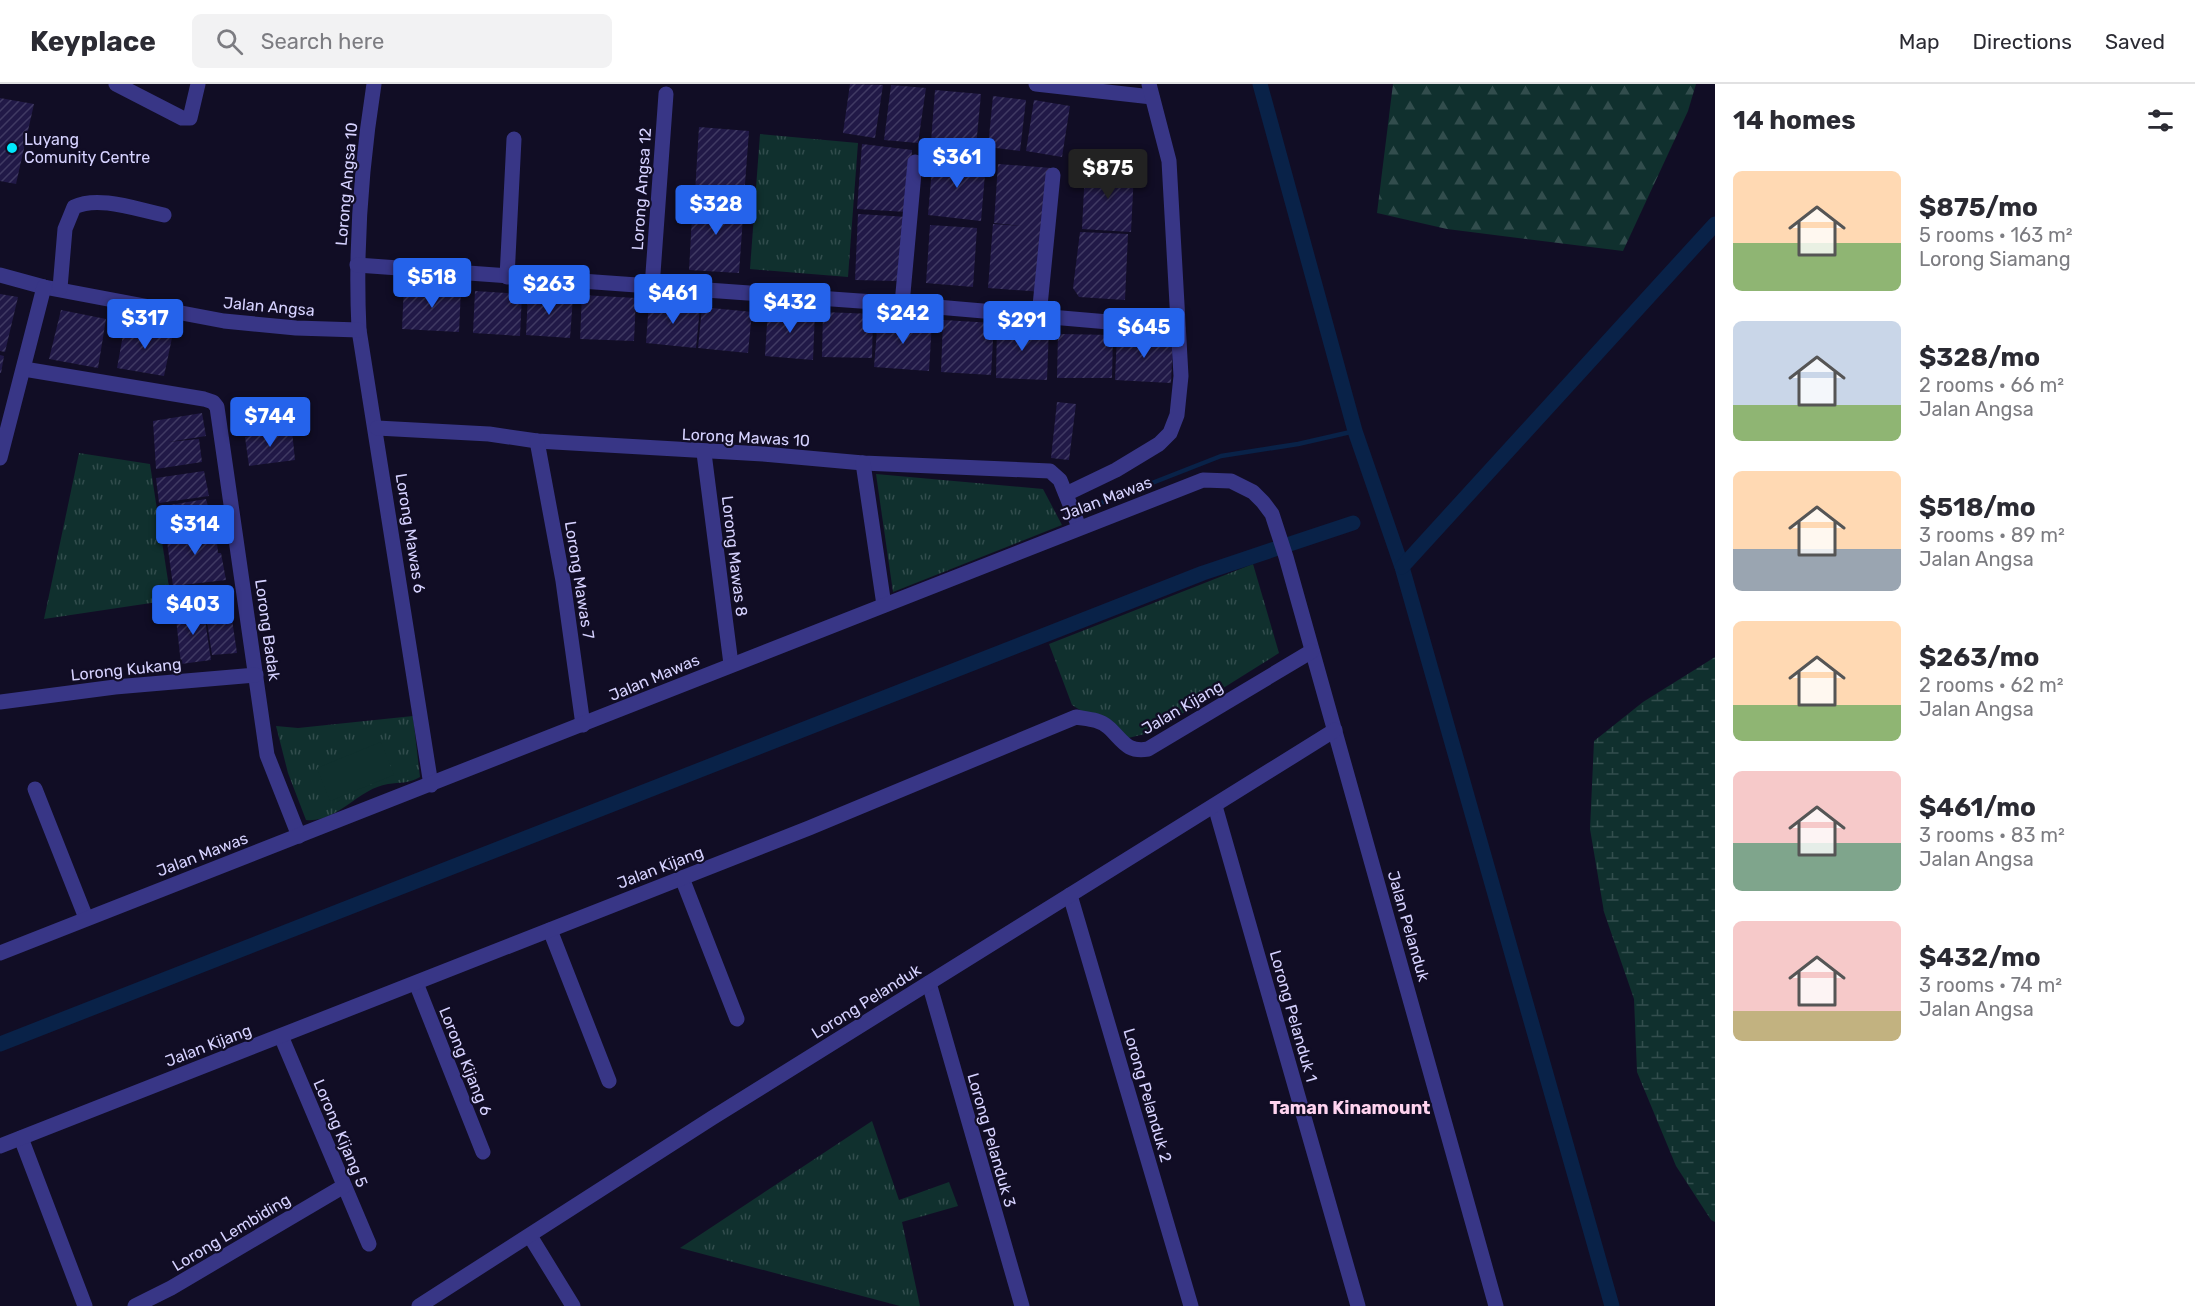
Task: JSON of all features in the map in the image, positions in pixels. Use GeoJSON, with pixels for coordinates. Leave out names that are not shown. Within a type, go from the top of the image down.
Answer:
{"type":"FeatureCollection","features":[{"type":"Feature","properties":{"kind":"street"},"geometry":{"type":"LineString","coordinates":[[116,84],[182,118],[190,118],[198,84]]}},
{"type":"Feature","properties":{"kind":"street","name":"Lorong Angsa 10"},"geometry":{"type":"LineString","coordinates":[[357,288],[364,157],[374,84]]}},
{"type":"Feature","properties":{"kind":"street"},"geometry":{"type":"LineString","coordinates":[[1036,84],[1150,91],[1169,161],[1180,389],[1177,415],[1170,433],[1159,444],[1116,470],[1066,494]]}},
{"type":"Feature","properties":{"kind":"street","name":"Lorong Angsa 12"},"geometry":{"type":"LineString","coordinates":[[652,288],[666,94]]}},
{"type":"Feature","properties":{"kind":"street"},"geometry":{"type":"LineString","coordinates":[[507,277],[514,139]]}},
{"type":"Feature","properties":{"kind":"street"},"geometry":{"type":"LineString","coordinates":[[902,304],[915,162]]}},
{"type":"Feature","properties":{"kind":"street"},"geometry":{"type":"LineString","coordinates":[[1040,316],[1053,175]]}},
{"type":"Feature","properties":{"kind":"street"},"geometry":{"type":"LineString","coordinates":[[0,458],[24,369],[52,287],[65,229],[74,207],[84,202],[99,203],[164,214]]}},
{"type":"Feature","properties":{"kind":"street"},"geometry":{"type":"LineString","coordinates":[[357,266],[902,304],[1178,328]]}},
{"type":"Feature","properties":{"kind":"street","name":"Jalan Angsa"},"geometry":{"type":"LineString","coordinates":[[0,275],[224,321],[296,328],[359,330]]}},
{"type":"Feature","properties":{"kind":"street","name":"Lorong Mawas 6"},"geometry":{"type":"LineString","coordinates":[[357,288],[359,330],[377,428],[431,785]]}},
{"type":"Feature","properties":{"kind":"street","name":"Lorong Badak"},"geometry":{"type":"LineString","coordinates":[[24,369],[213,402],[217,407],[267,755],[273,776],[299,836]]}},
{"type":"Feature","properties":{"kind":"street","name":"Lorong Mawas 10"},"geometry":{"type":"LineString","coordinates":[[377,428],[489,434],[537,441],[704,453],[763,454],[863,463],[1050,471],[1060,480],[1079,527]]}},
{"type":"Feature","properties":{"kind":"street","name":"Lorong Mawas 7"},"geometry":{"type":"LineString","coordinates":[[537,441],[563,581],[583,725]]}},
{"type":"Feature","properties":{"kind":"street","name":"Lorong Mawas 8"},"geometry":{"type":"LineString","coordinates":[[704,453],[731,664]]}},
{"type":"Feature","properties":{"kind":"street"},"geometry":{"type":"LineString","coordinates":[[863,463],[884,604]]}},
{"type":"Feature","properties":{"kind":"street","name":"Jalan Mawas"},"geometry":{"type":"LineString","coordinates":[[0,953],[1203,480],[1231,481],[1241,485],[1263,502],[1272,514],[1286,557]]}},
{"type":"Feature","properties":{"kind":"street","name":"Jalan Pelanduk"},"geometry":{"type":"LineString","coordinates":[[1286,557],[1496,1306]]}},
{"type":"Feature","properties":{"kind":"street","name":"Jalan Kijang"},"geometry":{"type":"LineString","coordinates":[[0,1146],[682,878],[1076,717],[1095,720],[1108,727],[1121,742],[1133,750],[1148,749],[1312,651]]}},
{"type":"Feature","properties":{"kind":"street","name":"Lorong Kukang"},"geometry":{"type":"LineString","coordinates":[[0,702],[116,687],[256,675]]}},
{"type":"Feature","properties":{"kind":"street","name":"Lorong Pelanduk"},"geometry":{"type":"LineString","coordinates":[[419,1306],[929,983],[1335,730]]}},
{"type":"Feature","properties":{"kind":"street"},"geometry":{"type":"LineString","coordinates":[[35,789],[86,918]]}},
{"type":"Feature","properties":{"kind":"street","name":"Lorong Pelanduk 1"},"geometry":{"type":"LineString","coordinates":[[1215,806],[1358,1306]]}},
{"type":"Feature","properties":{"kind":"street"},"geometry":{"type":"LineString","coordinates":[[682,878],[737,1019]]}},
{"type":"Feature","properties":{"kind":"street","name":"Lorong Pelanduk 2"},"geometry":{"type":"LineString","coordinates":[[1070,895],[1191,1306]]}},
{"type":"Feature","properties":{"kind":"street"},"geometry":{"type":"LineString","coordinates":[[550,930],[609,1081]]}},
{"type":"Feature","properties":{"kind":"street","name":"Lorong Kijang 6"},"geometry":{"type":"LineString","coordinates":[[416,983],[483,1152]]}},
{"type":"Feature","properties":{"kind":"street","name":"Lorong Pelanduk 3"},"geometry":{"type":"LineString","coordinates":[[929,983],[1022,1306]]}},
{"type":"Feature","properties":{"kind":"street","name":"Lorong Kijang 5"},"geometry":{"type":"LineString","coordinates":[[281,1036],[369,1244]]}},
{"type":"Feature","properties":{"kind":"street"},"geometry":{"type":"LineString","coordinates":[[21,1138],[85,1306]]}},
{"type":"Feature","properties":{"kind":"street","name":"Lorong Lembiding"},"geometry":{"type":"LineString","coordinates":[[135,1306],[171,1288],[344,1186]]}},
{"type":"Feature","properties":{"kind":"street"},"geometry":{"type":"LineString","coordinates":[[530,1236],[573,1306]]}},
{"type":"Feature","properties":{"kind":"green space"},"geometry":{"type":"Polygon","coordinates":[[[1393,84],[1696,84],[1688,111],[1623,251],[1447,229],[1377,213],[1393,84]]]}},
{"type":"Feature","properties":{"kind":"green space"},"geometry":{"type":"Polygon","coordinates":[[[760,134],[858,143],[848,277],[750,269],[760,134]]]}},
{"type":"Feature","properties":{"kind":"green space"},"geometry":{"type":"Polygon","coordinates":[[[79,453],[150,464],[171,600],[44,619],[79,453]]]}},
{"type":"Feature","properties":{"kind":"green space"},"geometry":{"type":"Polygon","coordinates":[[[876,474],[1043,489],[1062,525],[893,592],[876,474]]]}},
{"type":"Feature","properties":{"kind":"green space"},"geometry":{"type":"Polygon","coordinates":[[[1253,564],[1279,653],[1153,732],[1120,740],[1096,720],[1072,705],[1049,644],[1253,564]]]}},
{"type":"Feature","properties":{"kind":"green space"},"geometry":{"type":"Polygon","coordinates":[[[1715,657],[1715,1222],[1711,1220],[1676,1166],[1637,1072],[1634,999],[1604,912],[1590,829],[1594,741],[1643,702],[1715,657]]]}},
{"type":"Feature","properties":{"kind":"green space"},"geometry":{"type":"Polygon","coordinates":[[[413,716],[420,777],[408,782],[377,787],[328,816],[317,820],[306,820],[288,773],[276,726],[298,728],[413,716]]]}},
{"type":"Feature","properties":{"kind":"green space"},"geometry":{"type":"Polygon","coordinates":[[[381,742],[394,775],[330,801],[317,768],[381,742]]]}},
{"type":"Feature","properties":{"kind":"green space"},"geometry":{"type":"Polygon","coordinates":[[[872,1121],[899,1200],[949,1182],[958,1206],[902,1222],[920,1306],[900,1306],[680,1248],[872,1121]]]}},
{"type":"Feature","properties":{"kind":"building"},"geometry":{"type":"Polygon","coordinates":[[[850,84],[883,85],[875,138],[843,133],[850,84]]]}},
{"type":"Feature","properties":{"kind":"building"},"geometry":{"type":"Polygon","coordinates":[[[891,85],[926,88],[918,143],[884,140],[891,85]]]}},
{"type":"Feature","properties":{"kind":"building"},"geometry":{"type":"Polygon","coordinates":[[[935,90],[981,94],[976,146],[931,142],[935,90]]]}},
{"type":"Feature","properties":{"kind":"building"},"geometry":{"type":"Polygon","coordinates":[[[993,96],[1026,100],[1020,151],[988,147],[993,96]]]}},
{"type":"Feature","properties":{"kind":"building","name":"Luyang Comunity Centre"},"geometry":{"type":"Polygon","coordinates":[[[0,98],[34,104],[16,184],[0,181],[0,98]]]}},
{"type":"Feature","properties":{"kind":"building"},"geometry":{"type":"Polygon","coordinates":[[[1034,100],[1070,106],[1062,157],[1026,151],[1034,100]]]}},
{"type":"Feature","properties":{"kind":"building"},"geometry":{"type":"Polygon","coordinates":[[[699,127],[749,131],[744,197],[695,193],[699,127]]]}},
{"type":"Feature","properties":{"kind":"building"},"geometry":{"type":"Polygon","coordinates":[[[862,144],[912,150],[907,212],[857,209],[862,144]]]}},
{"type":"Feature","properties":{"kind":"building"},"geometry":{"type":"Polygon","coordinates":[[[933,157],[986,162],[981,221],[928,215],[933,157]]]}},
{"type":"Feature","properties":{"kind":"building"},"geometry":{"type":"Polygon","coordinates":[[[998,164],[1051,168],[1044,292],[988,288],[993,224],[1022,226],[994,223],[998,164]]]}},
{"type":"Feature","properties":{"kind":"building"},"geometry":{"type":"Polygon","coordinates":[[[1085,169],[1134,172],[1131,232],[1082,229],[1085,169]]]}},
{"type":"Feature","properties":{"kind":"building"},"geometry":{"type":"Polygon","coordinates":[[[693,199],[744,203],[739,273],[689,270],[693,199]]]}},
{"type":"Feature","properties":{"kind":"building"},"geometry":{"type":"Polygon","coordinates":[[[858,214],[908,217],[904,274],[896,281],[855,280],[858,214]]]}},
{"type":"Feature","properties":{"kind":"building"},"geometry":{"type":"Polygon","coordinates":[[[930,225],[977,228],[973,287],[926,283],[930,225]]]}},
{"type":"Feature","properties":{"kind":"building"},"geometry":{"type":"Polygon","coordinates":[[[1080,232],[1128,234],[1125,300],[1079,297],[1073,288],[1080,232]]]}},
{"type":"Feature","properties":{"kind":"building"},"geometry":{"type":"Polygon","coordinates":[[[404,286],[461,289],[459,332],[402,329],[404,286]]]}},
{"type":"Feature","properties":{"kind":"building"},"geometry":{"type":"Polygon","coordinates":[[[475,291],[522,294],[520,336],[473,333],[475,291]]]}},
{"type":"Feature","properties":{"kind":"building"},"geometry":{"type":"Polygon","coordinates":[[[0,294],[18,297],[5,352],[0,351],[0,294]]]}},
{"type":"Feature","properties":{"kind":"building"},"geometry":{"type":"Polygon","coordinates":[[[528,294],[573,297],[570,338],[526,335],[528,294]]]}},
{"type":"Feature","properties":{"kind":"building"},"geometry":{"type":"Polygon","coordinates":[[[582,295],[636,298],[634,341],[580,339],[582,295]]]}},
{"type":"Feature","properties":{"kind":"building"},"geometry":{"type":"Polygon","coordinates":[[[649,302],[700,307],[696,348],[646,343],[649,302]]]}},
{"type":"Feature","properties":{"kind":"building"},"geometry":{"type":"Polygon","coordinates":[[[702,307],[752,312],[748,353],[698,348],[702,307]]]}},
{"type":"Feature","properties":{"kind":"building"},"geometry":{"type":"Polygon","coordinates":[[[768,308],[815,311],[813,360],[765,356],[768,308]]]}},
{"type":"Feature","properties":{"kind":"building"},"geometry":{"type":"Polygon","coordinates":[[[61,310],[106,319],[98,368],[49,359],[61,310]]]}},
{"type":"Feature","properties":{"kind":"building"},"geometry":{"type":"Polygon","coordinates":[[[823,312],[873,314],[872,358],[822,357],[823,312]]]}},
{"type":"Feature","properties":{"kind":"building"},"geometry":{"type":"Polygon","coordinates":[[[878,318],[932,322],[929,371],[874,367],[878,318]]]}},
{"type":"Feature","properties":{"kind":"building"},"geometry":{"type":"Polygon","coordinates":[[[943,320],[994,323],[991,375],[941,372],[943,320]]]}},
{"type":"Feature","properties":{"kind":"building"},"geometry":{"type":"Polygon","coordinates":[[[125,324],[173,333],[164,376],[117,368],[125,324]]]}},
{"type":"Feature","properties":{"kind":"building"},"geometry":{"type":"Polygon","coordinates":[[[997,325],[1049,327],[1047,380],[996,378],[997,325]]]}},
{"type":"Feature","properties":{"kind":"building"},"geometry":{"type":"Polygon","coordinates":[[[1058,334],[1113,335],[1112,378],[1057,378],[1058,334]]]}},
{"type":"Feature","properties":{"kind":"building"},"geometry":{"type":"Polygon","coordinates":[[[1117,335],[1173,338],[1171,383],[1115,380],[1117,335]]]}},
{"type":"Feature","properties":{"kind":"building"},"geometry":{"type":"Polygon","coordinates":[[[0,355],[4,356],[1,373],[0,373],[0,355]]]}},
{"type":"Feature","properties":{"kind":"building"},"geometry":{"type":"Polygon","coordinates":[[[291,401],[293,428],[246,433],[242,408],[291,401]]]}},
{"type":"Feature","properties":{"kind":"building"},"geometry":{"type":"Polygon","coordinates":[[[1057,402],[1076,404],[1069,460],[1051,458],[1057,402]]]}},
{"type":"Feature","properties":{"kind":"building"},"geometry":{"type":"Polygon","coordinates":[[[202,413],[206,436],[168,442],[199,439],[202,462],[156,469],[153,421],[202,413]]]}},
{"type":"Feature","properties":{"kind":"building"},"geometry":{"type":"Polygon","coordinates":[[[292,431],[295,460],[249,466],[245,437],[292,431]]]}},
{"type":"Feature","properties":{"kind":"building"},"geometry":{"type":"Polygon","coordinates":[[[204,471],[209,496],[159,503],[156,478],[204,471]]]}},
{"type":"Feature","properties":{"kind":"building"},"geometry":{"type":"Polygon","coordinates":[[[206,499],[212,520],[173,527],[170,505],[206,499]]]}},
{"type":"Feature","properties":{"kind":"building"},"geometry":{"type":"Polygon","coordinates":[[[215,523],[218,553],[221,553],[226,580],[173,586],[166,534],[215,523]]]}},
{"type":"Feature","properties":{"kind":"building"},"geometry":{"type":"Polygon","coordinates":[[[230,606],[237,653],[212,655],[205,608],[230,606]]]}},
{"type":"Feature","properties":{"kind":"building"},"geometry":{"type":"Polygon","coordinates":[[[203,607],[211,660],[181,664],[175,610],[203,607]]]}},
{"type":"Feature","properties":{"kind":"waterway"},"geometry":{"type":"LineString","coordinates":[[1260,84],[1355,431],[1402,567],[1612,1306]]}},
{"type":"Feature","properties":{"kind":"waterway"},"geometry":{"type":"LineString","coordinates":[[1402,567],[1715,224]]}},
{"type":"Feature","properties":{"kind":"waterway"},"geometry":{"type":"LineString","coordinates":[[1101,503],[1221,456],[1298,444],[1355,431]]}},
{"type":"Feature","properties":{"kind":"waterway"},"geometry":{"type":"LineString","coordinates":[[0,1044],[1203,573],[1353,523]]}},
{"type":"Feature","properties":{"kind":"place","name":"Luyang Comunity Centre"},"geometry":{"type":"Point","coordinates":[12,148]}},
{"type":"Feature","properties":{"kind":"district","name":"Taman Kinamount"},"geometry":{"type":"Point","coordinates":[1350,1108]}}]}
